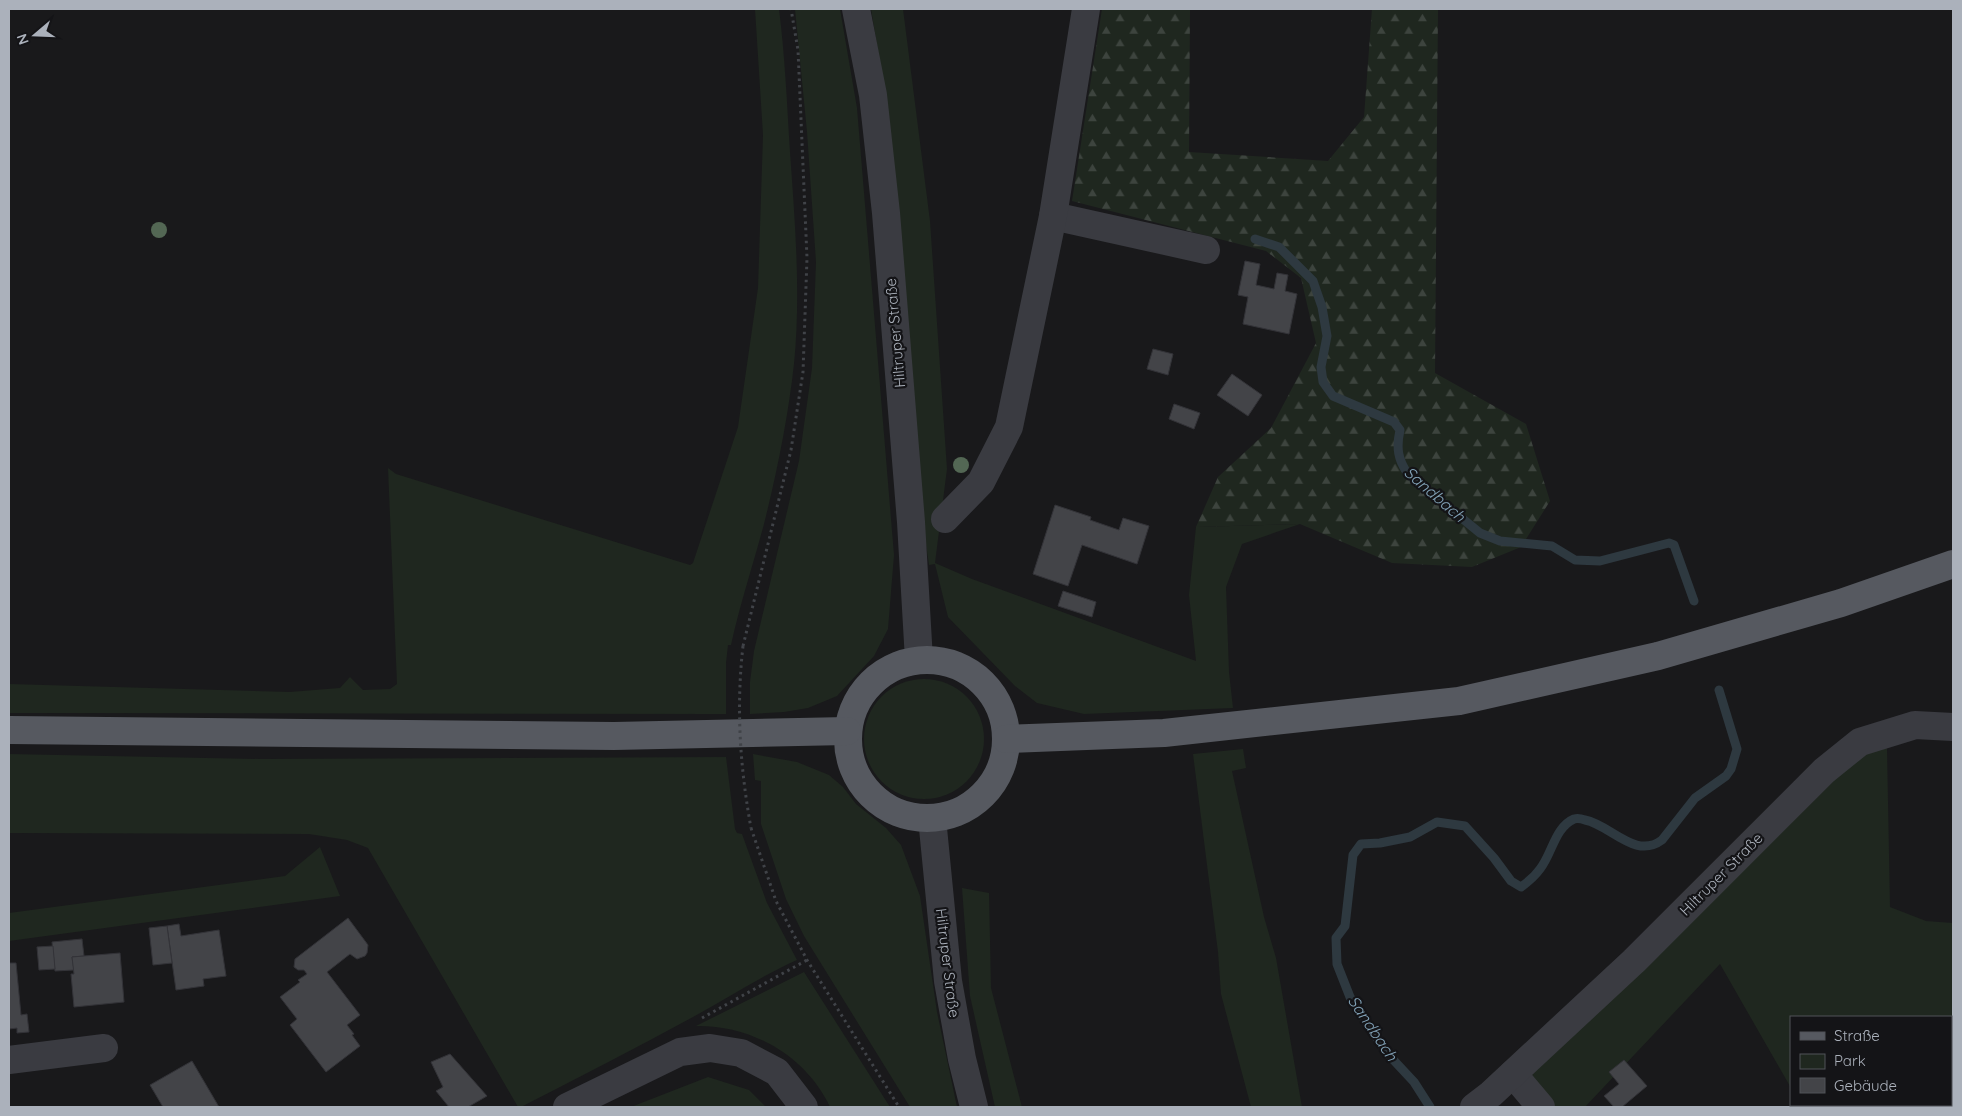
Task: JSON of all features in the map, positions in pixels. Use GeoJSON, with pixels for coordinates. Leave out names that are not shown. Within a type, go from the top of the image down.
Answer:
{"type":"FeatureCollection","features":[{"type":"Feature","properties":{"kind":"main road"},"geometry":{"type":"LineString","coordinates":[[1006,739],[1164,733],[1459,701],[1658,656],[1841,604],[1953,564]]}},
{"type":"Feature","properties":{"kind":"main road"},"geometry":{"type":"LineString","coordinates":[[919,660],[948,662],[963,668],[977,677],[993,695],[1003,719],[1006,739],[1001,766],[989,788],[976,801],[961,810],[932,818],[905,815],[880,803],[861,784],[850,759],[848,732],[855,705],[870,682],[893,667],[919,660]]}},
{"type":"Feature","properties":{"kind":"main road"},"geometry":{"type":"LineString","coordinates":[[9,730],[614,736],[848,732]]}},
{"type":"Feature","properties":{"kind":"street","name":"Hiltruper Straße"},"geometry":{"type":"LineString","coordinates":[[856,9],[873,95],[886,213],[911,522],[919,660]]}},
{"type":"Feature","properties":{"kind":"street"},"geometry":{"type":"LineString","coordinates":[[945,519],[981,482],[1009,427],[1053,216],[1086,9]]}},
{"type":"Feature","properties":{"kind":"street"},"geometry":{"type":"LineString","coordinates":[[1053,216],[1206,250]]}},
{"type":"Feature","properties":{"kind":"street","name":"Hiltruper Straße"},"geometry":{"type":"LineString","coordinates":[[1474,1107],[1513,1074],[1634,961],[1824,771],[1860,742],[1914,725],[1953,727]]}},
{"type":"Feature","properties":{"kind":"street","name":"Hiltruper Straße"},"geometry":{"type":"LineString","coordinates":[[932,818],[948,982],[962,1059],[974,1107]]}},
{"type":"Feature","properties":{"kind":"street"},"geometry":{"type":"LineString","coordinates":[[9,1060],[104,1048]]}},
{"type":"Feature","properties":{"kind":"street"},"geometry":{"type":"LineString","coordinates":[[567,1107],[680,1052],[710,1048],[741,1053],[778,1072],[804,1107]]}},
{"type":"Feature","properties":{"kind":"street"},"geometry":{"type":"LineString","coordinates":[[1513,1074],[1541,1107]]}},
{"type":"Feature","properties":{"kind":"path"},"geometry":{"type":"LineString","coordinates":[[791,9],[798,50],[807,258],[803,372],[791,450],[743,646],[739,702],[740,760],[751,828],[776,901],[807,960],[899,1107]]}},
{"type":"Feature","properties":{"kind":"path"},"geometry":{"type":"LineString","coordinates":[[680,1052],[686,1027],[807,960]]}},
{"type":"Feature","properties":{"kind":"green space"},"geometry":{"type":"Polygon","coordinates":[[[755,9],[779,9],[795,231],[796,338],[789,404],[782,445],[764,524],[731,645],[728,645],[726,714],[9,713],[9,684],[290,692],[340,688],[350,677],[363,690],[390,689],[397,684],[388,468],[396,474],[690,565],[693,563],[738,427],[758,288],[763,135],[755,9]]]}},
{"type":"Feature","properties":{"kind":"green space"},"geometry":{"type":"Polygon","coordinates":[[[795,9],[840,9],[857,108],[894,555],[888,629],[874,656],[837,696],[808,708],[784,712],[750,714],[750,682],[754,651],[799,461],[812,368],[816,262],[807,132],[795,9]]]}},
{"type":"Feature","properties":{"kind":"green space"},"geometry":{"type":"Polygon","coordinates":[[[871,9],[903,9],[930,221],[947,469],[935,563],[972,579],[1196,661],[1189,595],[1196,527],[1300,524],[1242,544],[1226,587],[1229,672],[1233,708],[1084,714],[1037,703],[1015,686],[948,617],[935,564],[929,565],[923,524],[888,111],[871,9]]]}},
{"type":"Feature","properties":{"kind":"green space"},"geometry":{"type":"Polygon","coordinates":[[[1102,9],[1190,9],[1189,152],[1328,161],[1364,117],[1372,9],[1438,9],[1435,373],[1526,424],[1550,501],[1521,547],[1472,567],[1392,563],[1300,524],[1196,527],[1218,477],[1271,428],[1316,343],[1301,278],[1266,251],[1072,201],[1102,9]]]}},
{"type":"Feature","properties":{"kind":"green space"},"geometry":{"type":"Polygon","coordinates":[[[924,679],[947,683],[967,696],[980,716],[984,739],[980,762],[967,782],[947,795],[924,799],[901,795],[881,782],[868,762],[864,739],[868,716],[881,696],[901,683],[924,679]]]}},
{"type":"Feature","properties":{"kind":"green space"},"geometry":{"type":"Polygon","coordinates":[[[1887,748],[1890,907],[1926,921],[1953,923],[1953,1107],[1802,1107],[1952,1106],[1952,1016],[1790,1016],[1790,1086],[1720,964],[1585,1107],[1551,1107],[1524,1075],[1827,782],[1864,753],[1887,748]]]}},
{"type":"Feature","properties":{"kind":"green space"},"geometry":{"type":"Polygon","coordinates":[[[1243,749],[1246,768],[1232,771],[1264,917],[1276,958],[1302,1107],[1251,1107],[1221,994],[1218,952],[1193,754],[1243,749]]]}},
{"type":"Feature","properties":{"kind":"green space"},"geometry":{"type":"Polygon","coordinates":[[[9,754],[261,759],[726,757],[735,829],[737,833],[742,834],[767,903],[797,960],[650,1040],[518,1107],[368,848],[347,840],[309,834],[9,833],[9,754]]]}},
{"type":"Feature","properties":{"kind":"green space"},"geometry":{"type":"Polygon","coordinates":[[[753,754],[797,762],[829,775],[843,787],[856,804],[886,828],[901,845],[920,896],[937,1012],[957,1107],[910,1107],[804,936],[786,899],[761,824],[761,781],[755,780],[753,754]]]}},
{"type":"Feature","properties":{"kind":"green space"},"geometry":{"type":"Polygon","coordinates":[[[320,847],[340,896],[9,941],[9,913],[285,876],[320,847]]]}},
{"type":"Feature","properties":{"kind":"green space"},"geometry":{"type":"Polygon","coordinates":[[[962,888],[989,893],[991,988],[1022,1107],[995,1107],[970,996],[962,888]]]}},
{"type":"Feature","properties":{"kind":"green space"},"geometry":{"type":"Polygon","coordinates":[[[804,972],[890,1107],[830,1107],[820,1089],[807,1073],[775,1047],[737,1031],[717,1027],[696,1026],[804,972]]]}},
{"type":"Feature","properties":{"kind":"green space"},"geometry":{"type":"Polygon","coordinates":[[[708,1077],[749,1090],[766,1107],[631,1107],[708,1077]]]}},
{"type":"Feature","properties":{"kind":"building"},"geometry":{"type":"Polygon","coordinates":[[[1245,261],[1260,264],[1256,285],[1274,289],[1277,273],[1288,275],[1285,291],[1297,294],[1289,334],[1243,324],[1248,297],[1238,295],[1245,261]]]}},
{"type":"Feature","properties":{"kind":"building"},"geometry":{"type":"Polygon","coordinates":[[[1153,349],[1173,354],[1168,375],[1147,369],[1153,349]]]}},
{"type":"Feature","properties":{"kind":"building"},"geometry":{"type":"Polygon","coordinates":[[[1232,374],[1262,395],[1248,416],[1217,395],[1232,374]]]}},
{"type":"Feature","properties":{"kind":"building"},"geometry":{"type":"Polygon","coordinates":[[[1174,404],[1200,413],[1194,429],[1169,419],[1174,404]]]}},
{"type":"Feature","properties":{"kind":"building"},"geometry":{"type":"Polygon","coordinates":[[[1055,505],[1091,517],[1090,520],[1119,530],[1123,518],[1149,526],[1137,564],[1082,545],[1068,586],[1033,574],[1055,505]]]}},
{"type":"Feature","properties":{"kind":"building"},"geometry":{"type":"Polygon","coordinates":[[[1063,591],[1096,602],[1092,617],[1058,606],[1063,591]]]}},
{"type":"Feature","properties":{"kind":"building"},"geometry":{"type":"Polygon","coordinates":[[[348,918],[368,945],[367,953],[365,956],[357,959],[350,954],[327,972],[360,1015],[347,1025],[360,1046],[326,1072],[290,1025],[297,1019],[280,997],[300,982],[298,980],[307,974],[304,970],[298,970],[294,967],[295,959],[348,918]]]}},
{"type":"Feature","properties":{"kind":"building"},"geometry":{"type":"Polygon","coordinates":[[[179,924],[181,936],[219,930],[226,976],[203,979],[204,986],[176,990],[167,926],[179,924]]]}},
{"type":"Feature","properties":{"kind":"building"},"geometry":{"type":"Polygon","coordinates":[[[167,926],[172,963],[153,965],[149,928],[167,926]]]}},
{"type":"Feature","properties":{"kind":"building"},"geometry":{"type":"Polygon","coordinates":[[[82,939],[84,956],[72,957],[74,970],[55,971],[52,942],[82,939]]]}},
{"type":"Feature","properties":{"kind":"building"},"geometry":{"type":"Polygon","coordinates":[[[53,946],[55,969],[39,970],[37,947],[53,946]]]}},
{"type":"Feature","properties":{"kind":"building"},"geometry":{"type":"Polygon","coordinates":[[[120,953],[124,1002],[74,1007],[71,974],[74,974],[72,957],[120,953]]]}},
{"type":"Feature","properties":{"kind":"building"},"geometry":{"type":"Polygon","coordinates":[[[9,963],[16,963],[21,1015],[27,1014],[29,1032],[17,1033],[17,1028],[9,1029],[9,963]]]}},
{"type":"Feature","properties":{"kind":"building"},"geometry":{"type":"Polygon","coordinates":[[[450,1054],[487,1096],[468,1107],[449,1107],[436,1091],[443,1087],[431,1062],[450,1054]]]}},
{"type":"Feature","properties":{"kind":"building"},"geometry":{"type":"Polygon","coordinates":[[[1624,1060],[1647,1086],[1622,1107],[1614,1107],[1604,1096],[1619,1084],[1609,1072],[1624,1060]]]}},
{"type":"Feature","properties":{"kind":"building"},"geometry":{"type":"Polygon","coordinates":[[[192,1061],[219,1107],[163,1107],[150,1085],[192,1061]]]}},
{"type":"Feature","properties":{"kind":"waterway","name":"Sandbach"},"geometry":{"type":"LineString","coordinates":[[1255,239],[1279,247],[1313,281],[1322,307],[1327,336],[1321,367],[1323,382],[1333,396],[1394,422],[1400,430],[1398,442],[1400,459],[1408,474],[1480,533],[1500,541],[1552,546],[1575,560],[1600,561],[1669,543],[1674,545],[1694,601]]}},
{"type":"Feature","properties":{"kind":"waterway","name":"Sandbach"},"geometry":{"type":"LineString","coordinates":[[1430,1107],[1414,1082],[1386,1052],[1350,997],[1337,964],[1336,938],[1345,926],[1353,855],[1361,844],[1380,843],[1410,837],[1437,822],[1465,826],[1494,858],[1511,881],[1521,887],[1538,872],[1562,828],[1574,819],[1595,823],[1633,844],[1642,846],[1652,845],[1662,840],[1695,798],[1726,776],[1731,769],[1737,749],[1719,690]]}}]}
